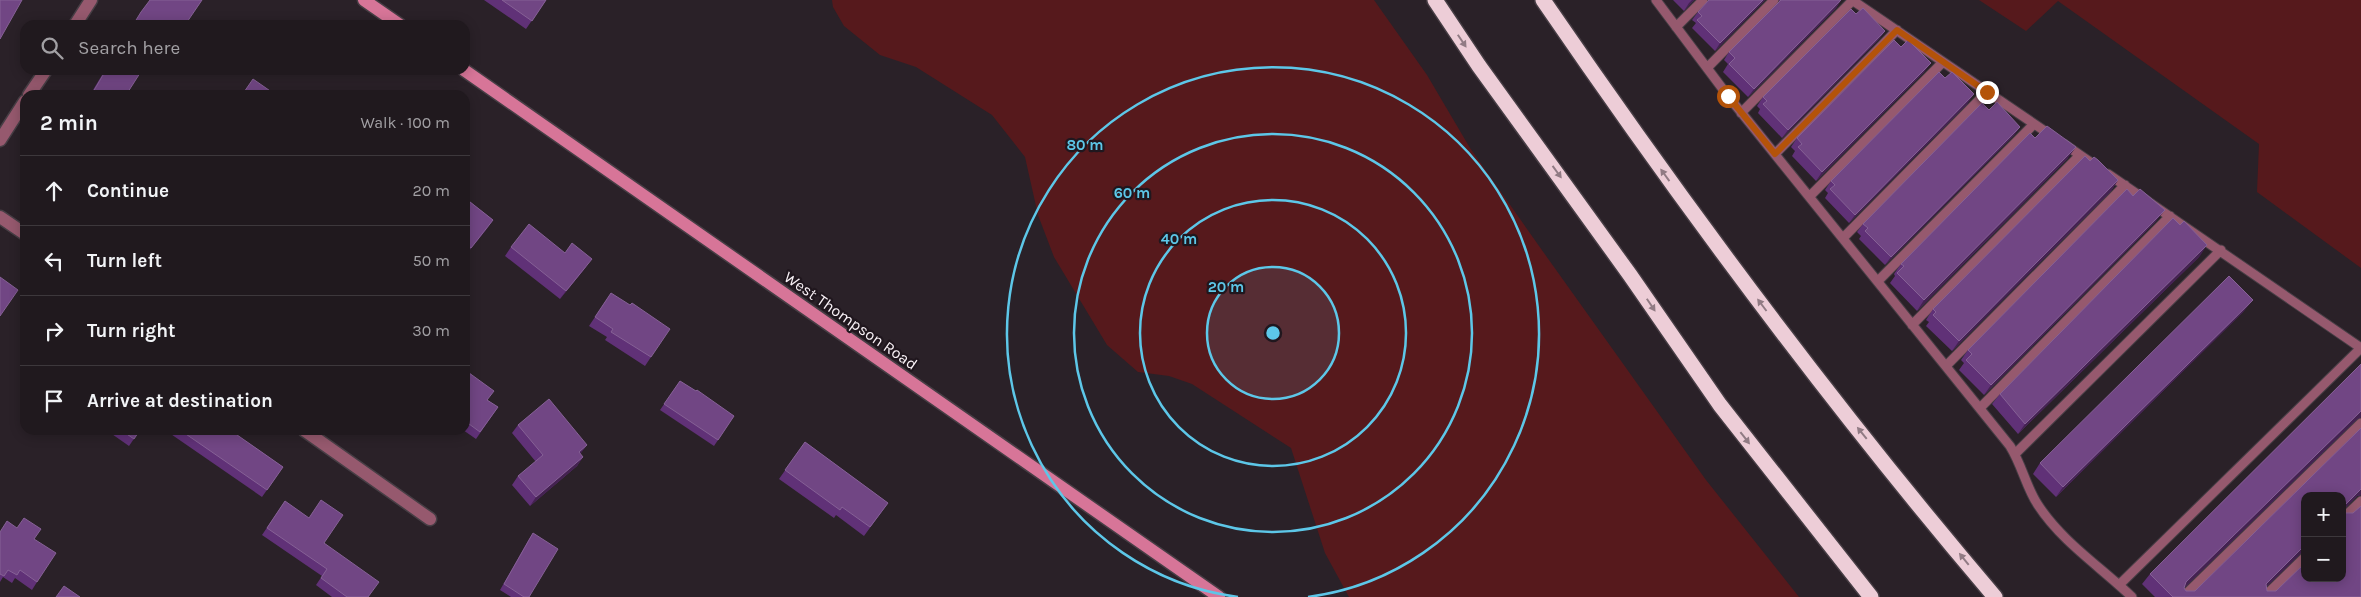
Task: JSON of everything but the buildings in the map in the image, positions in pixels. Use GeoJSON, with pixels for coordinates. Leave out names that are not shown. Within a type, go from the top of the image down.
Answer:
{"type":"FeatureCollection","features":[{"type":"Feature","properties":{"kind":"highway"},"geometry":{"type":"LineString","coordinates":[[1435,0],[1479,66],[1619,259],[1720,405],[1871,597]]}},
{"type":"Feature","properties":{"kind":"highway"},"geometry":{"type":"LineString","coordinates":[[1543,0],[1663,173],[1742,278],[1822,382],[1995,597]]}},
{"type":"Feature","properties":{"kind":"main road"},"geometry":{"type":"LineString","coordinates":[[364,0],[393,20]]}},
{"type":"Feature","properties":{"kind":"main road","name":"West Thompson Road"},"geometry":{"type":"LineString","coordinates":[[470,74],[1219,597]]}},
{"type":"Feature","properties":{"kind":"street"},"geometry":{"type":"LineString","coordinates":[[78,20],[91,0]]}},
{"type":"Feature","properties":{"kind":"street"},"geometry":{"type":"LineString","coordinates":[[32,90],[43,75]]}},
{"type":"Feature","properties":{"kind":"street"},"geometry":{"type":"LineString","coordinates":[[0,140],[20,110]]}},
{"type":"Feature","properties":{"kind":"street"},"geometry":{"type":"LineString","coordinates":[[0,217],[20,231]]}},
{"type":"Feature","properties":{"kind":"street"},"geometry":{"type":"LineString","coordinates":[[311,435],[430,518]]}},
{"type":"Feature","properties":{"kind":"lane"},"geometry":{"type":"LineString","coordinates":[[1656,0],[1742,113],[2015,454],[2037,504],[2052,524],[2132,597]]}},
{"type":"Feature","properties":{"kind":"lane"},"geometry":{"type":"LineString","coordinates":[[1676,27],[1704,0]]}},
{"type":"Feature","properties":{"kind":"lane"},"geometry":{"type":"LineString","coordinates":[[1707,68],[1774,0]]}},
{"type":"Feature","properties":{"kind":"lane"},"geometry":{"type":"LineString","coordinates":[[1742,113],[1853,0],[2221,250],[2361,348],[2119,585]]}},
{"type":"Feature","properties":{"kind":"lane"},"geometry":{"type":"LineString","coordinates":[[1775,154],[1897,30]]}},
{"type":"Feature","properties":{"kind":"lane"},"geometry":{"type":"LineString","coordinates":[[1810,196],[1943,62]]}},
{"type":"Feature","properties":{"kind":"lane"},"geometry":{"type":"LineString","coordinates":[[1843,238],[1987,92]]}},
{"type":"Feature","properties":{"kind":"lane"},"geometry":{"type":"LineString","coordinates":[[1878,281],[2034,124]]}},
{"type":"Feature","properties":{"kind":"lane"},"geometry":{"type":"LineString","coordinates":[[1912,324],[2080,155]]}},
{"type":"Feature","properties":{"kind":"lane"},"geometry":{"type":"LineString","coordinates":[[1946,366],[2125,185]]}},
{"type":"Feature","properties":{"kind":"lane"},"geometry":{"type":"LineString","coordinates":[[1980,408],[2170,216]]}},
{"type":"Feature","properties":{"kind":"lane"},"geometry":{"type":"LineString","coordinates":[[2015,454],[2221,250]]}},
{"type":"Feature","properties":{"kind":"lane"},"geometry":{"type":"LineString","coordinates":[[2183,597],[2361,423]]}},
{"type":"Feature","properties":{"kind":"lane"},"geometry":{"type":"LineString","coordinates":[[2346,516],[2361,501]]}},
{"type":"Feature","properties":{"kind":"lane"},"geometry":{"type":"LineString","coordinates":[[2264,597],[2301,560]]}},
{"type":"Feature","properties":{"kind":"shaded area"},"geometry":{"type":"Polygon","coordinates":[[[832,0],[1374,0],[1427,75],[1470,148],[1539,246],[1706,480],[1799,597],[1349,597],[1325,553],[1291,448],[1192,384],[1169,376],[1138,372],[1107,345],[1054,257],[1038,215],[1025,157],[992,115],[916,67],[880,55],[844,26],[833,7],[832,0]]]}},
{"type":"Feature","properties":{"kind":"shaded area"},"geometry":{"type":"Polygon","coordinates":[[[1979,0],[2361,0],[2361,268],[2257,192],[2259,144],[2058,1],[2026,31],[1979,0]]]}},
{"type":"Feature","properties":{"kind":"route"},"geometry":{"type":"LineString","coordinates":[[1728,96],[1775,154],[1897,30],[1987,92]]}}]}
